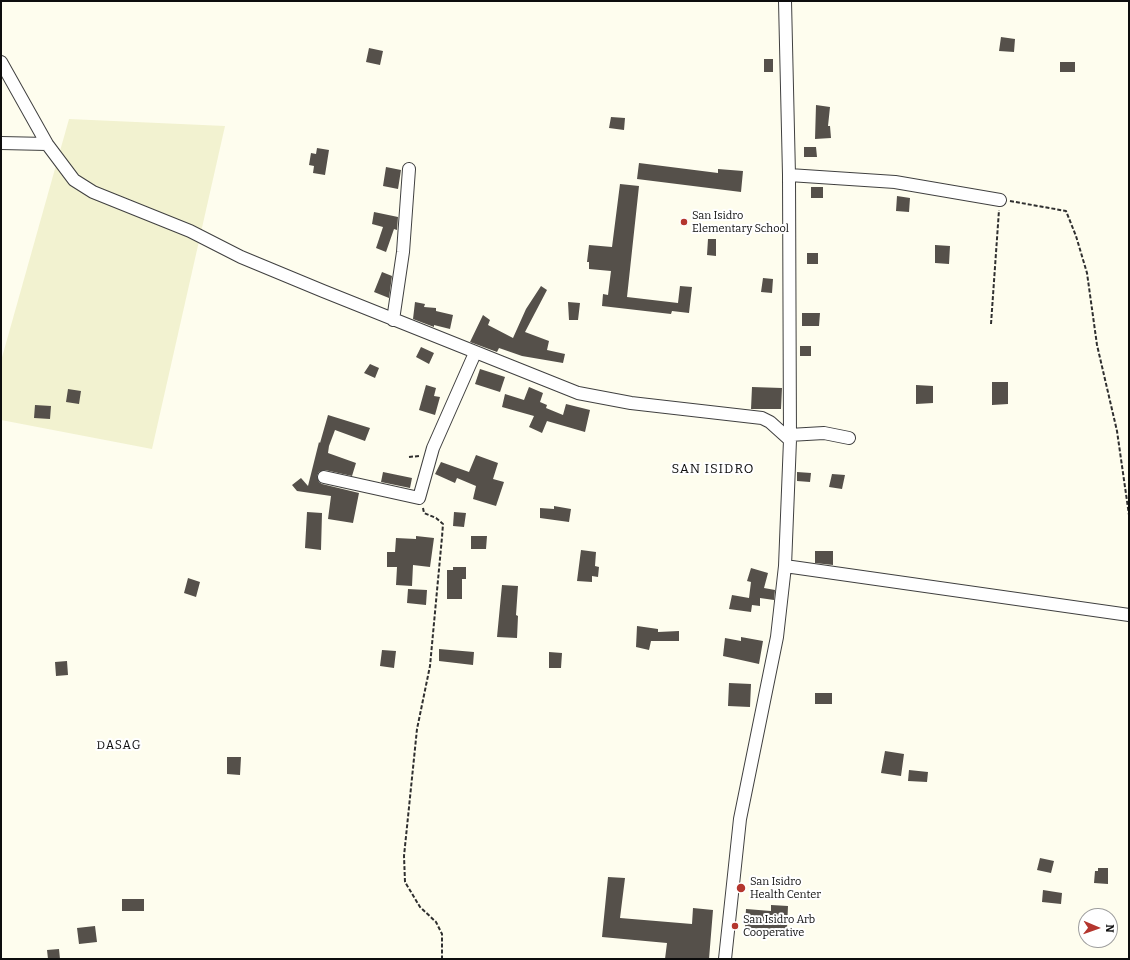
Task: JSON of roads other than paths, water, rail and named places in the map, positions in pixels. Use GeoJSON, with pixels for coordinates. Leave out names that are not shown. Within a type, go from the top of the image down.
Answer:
{"type":"FeatureCollection","features":[{"type":"Feature","properties":{"kind":"street"},"geometry":{"type":"LineString","coordinates":[[725,959],[740,819],[777,637],[785,566],[790,437],[789,175],[786,1]]}},
{"type":"Feature","properties":{"kind":"street"},"geometry":{"type":"LineString","coordinates":[[1,62],[48,144],[74,180],[93,192],[190,231],[241,257],[393,320],[578,393],[632,403],[762,418],[790,437],[824,433],[849,438]]}},
{"type":"Feature","properties":{"kind":"street"},"geometry":{"type":"LineString","coordinates":[[1,143],[48,144]]}},
{"type":"Feature","properties":{"kind":"street"},"geometry":{"type":"LineString","coordinates":[[393,320],[404,252],[409,169]]}},
{"type":"Feature","properties":{"kind":"street"},"geometry":{"type":"LineString","coordinates":[[789,175],[895,182],[1000,200]]}},
{"type":"Feature","properties":{"kind":"street"},"geometry":{"type":"LineString","coordinates":[[324,477],[419,498],[433,448],[475,353]]}},
{"type":"Feature","properties":{"kind":"street"},"geometry":{"type":"LineString","coordinates":[[785,566],[1129,615]]}},
{"type":"Feature","properties":{"kind":"place","name":"San Isidro Elementary School"},"geometry":{"type":"Point","coordinates":[684,222]}},
{"type":"Feature","properties":{"kind":"place","name":"San Isidro Health Center"},"geometry":{"type":"Point","coordinates":[741,888]}},
{"type":"Feature","properties":{"kind":"place","name":"San Isidro Arb Cooperative"},"geometry":{"type":"Point","coordinates":[735,926]}},
{"type":"Feature","properties":{"kind":"district","name":"SAN ISIDRO"},"geometry":{"type":"Point","coordinates":[713,469]}},
{"type":"Feature","properties":{"kind":"district","name":"DASAG"},"geometry":{"type":"Point","coordinates":[119,746]}}]}
